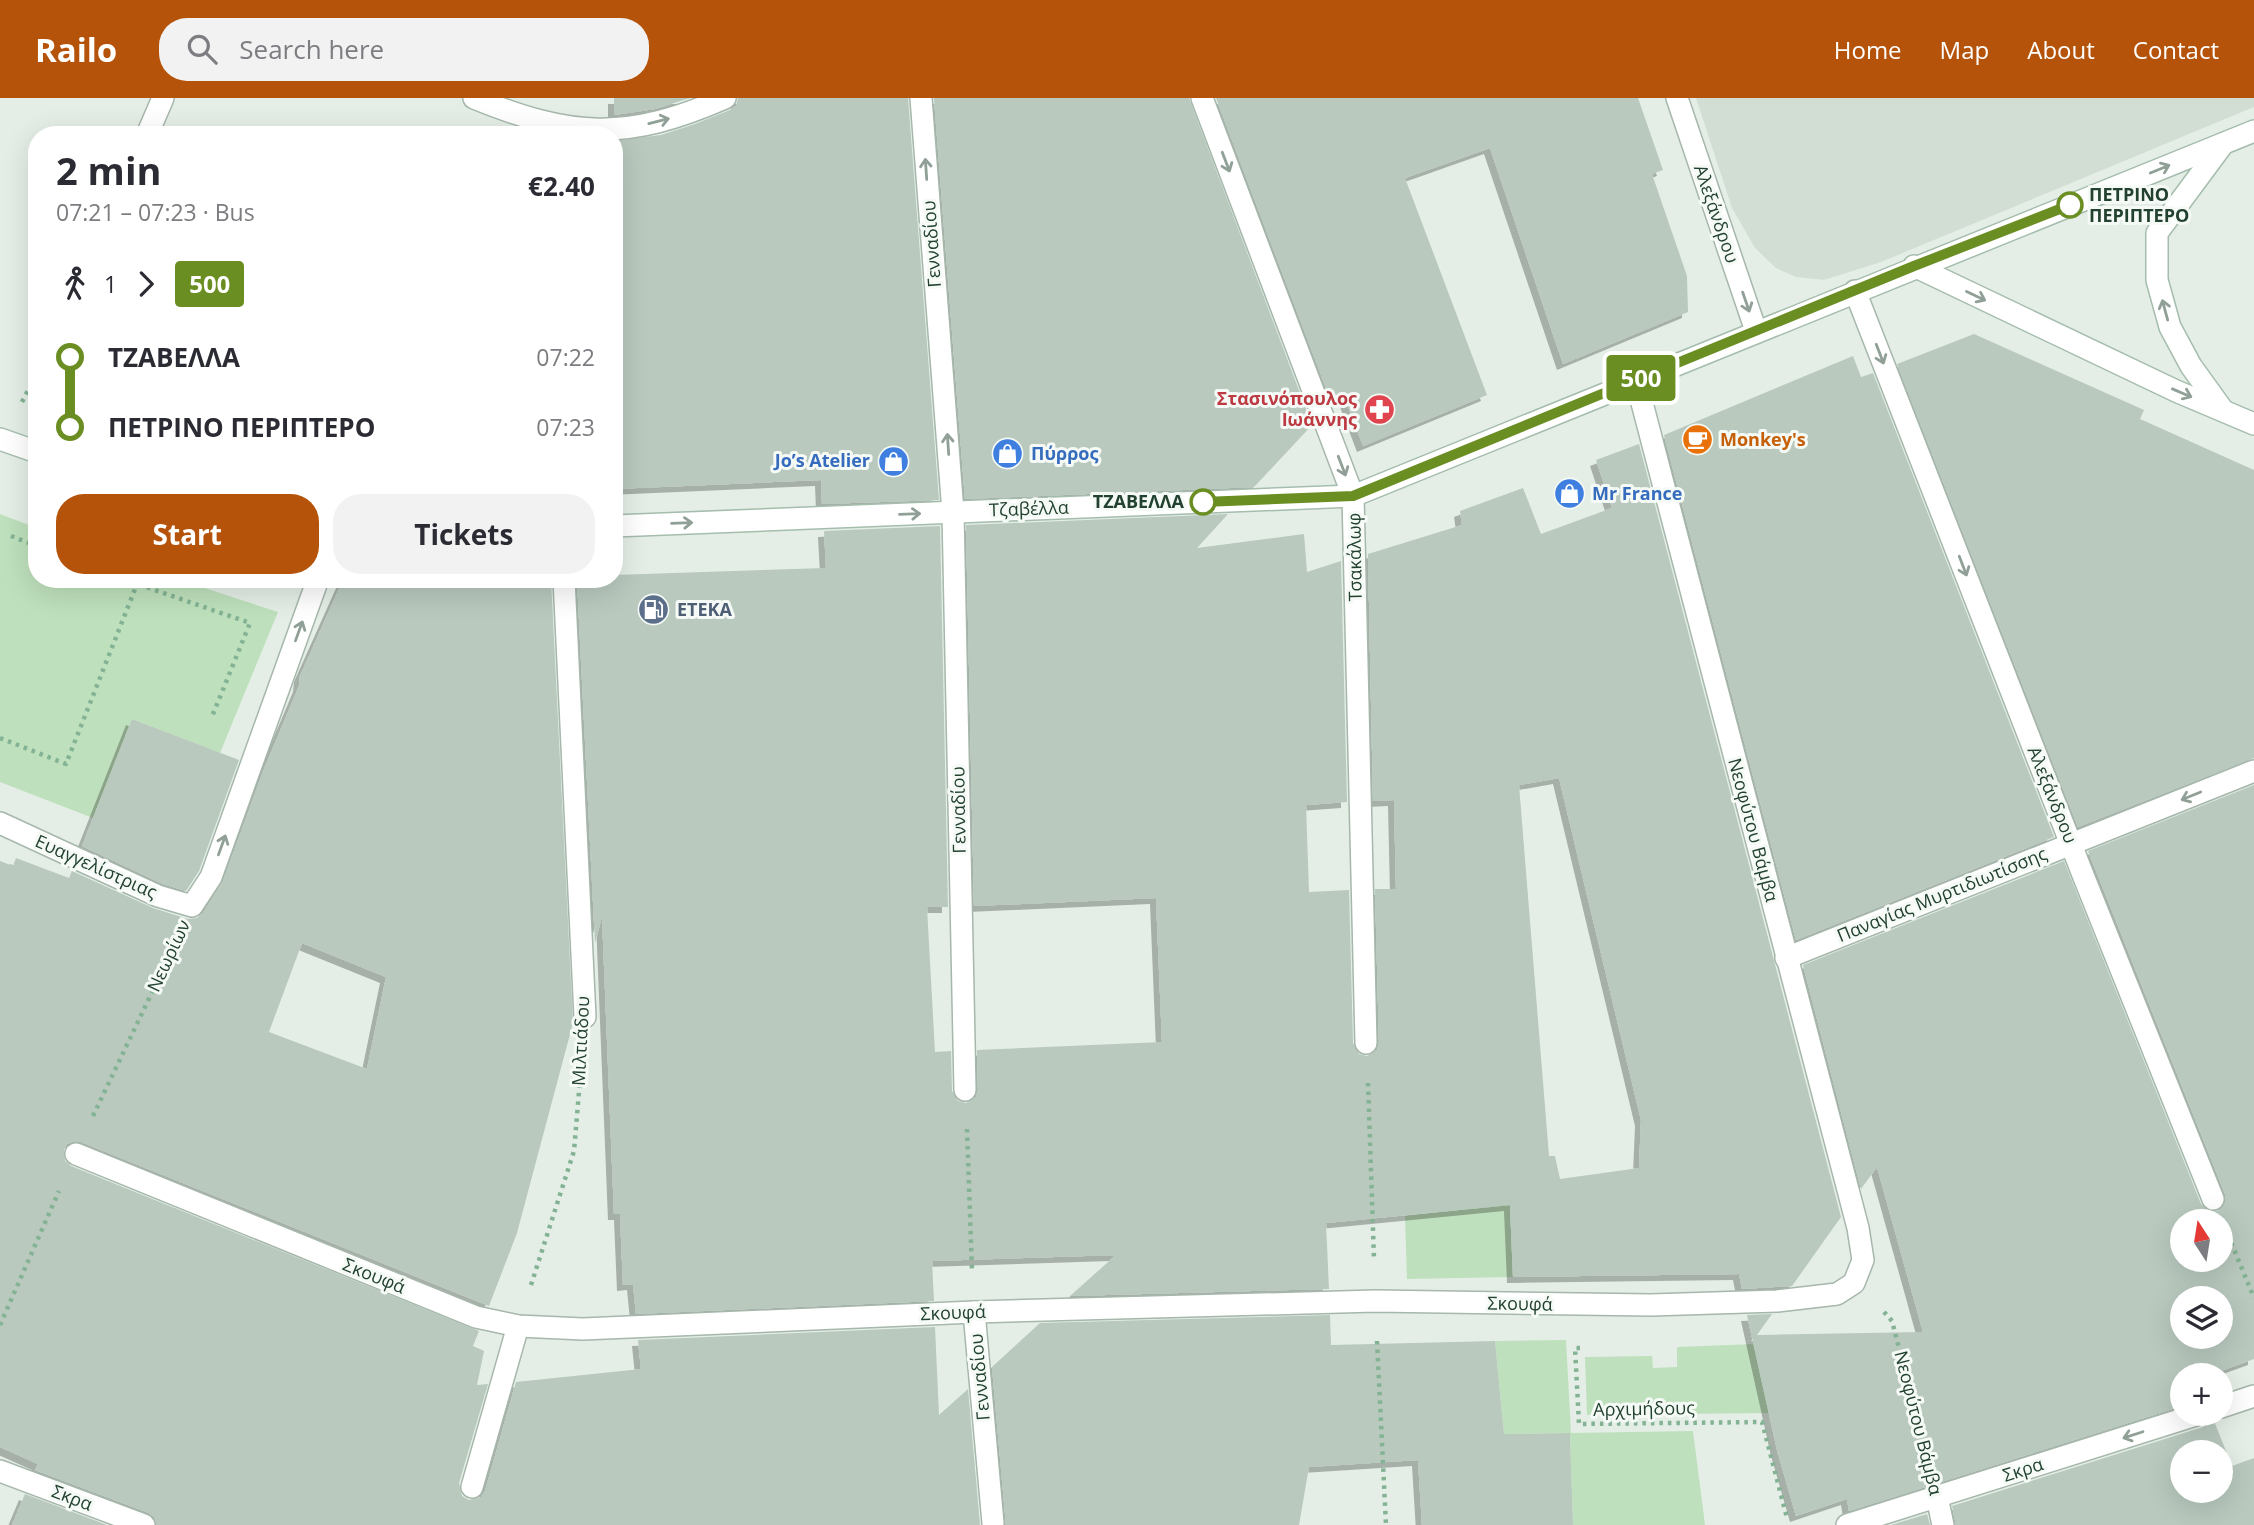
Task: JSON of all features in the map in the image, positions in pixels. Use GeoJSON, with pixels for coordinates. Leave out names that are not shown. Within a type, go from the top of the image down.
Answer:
{"type":"FeatureCollection","features":[{"type":"Feature","properties":{"kind":"street"},"geometry":{"type":"LineString","coordinates":[[151,126],[163,98]]}},
{"type":"Feature","properties":{"kind":"street"},"geometry":{"type":"LineString","coordinates":[[474,98],[536,126]]}},
{"type":"Feature","properties":{"kind":"street"},"geometry":{"type":"LineString","coordinates":[[623,129],[688,113],[725,98]]}},
{"type":"Feature","properties":{"kind":"street","name":"Γενναδίου"},"geometry":{"type":"LineString","coordinates":[[921,98],[953,512],[965,1090]]}},
{"type":"Feature","properties":{"kind":"street","name":"Τσακάλωφ"},"geometry":{"type":"LineString","coordinates":[[1202,98],[1353,496],[1366,1043]]}},
{"type":"Feature","properties":{"kind":"street","name":"Αλεξάνδρου"},"geometry":{"type":"LineString","coordinates":[[1677,98],[1756,331]]}},
{"type":"Feature","properties":{"kind":"street","name":"Τζαβέλλα"},"geometry":{"type":"LineString","coordinates":[[623,526],[1353,496],[1914,266],[2254,131]]}},
{"type":"Feature","properties":{"kind":"street"},"geometry":{"type":"LineString","coordinates":[[2223,144],[2157,233],[2157,280],[2170,327],[2191,366],[2223,410]]}},
{"type":"Feature","properties":{"kind":"street"},"geometry":{"type":"LineString","coordinates":[[1914,266],[2176,391],[2254,424]]}},
{"type":"Feature","properties":{"kind":"street","name":"Αλεξάνδρου"},"geometry":{"type":"LineString","coordinates":[[1855,291],[2213,1199]]}},
{"type":"Feature","properties":{"kind":"street","name":"Νεοφύτου Βάμβα"},"geometry":{"type":"LineString","coordinates":[[1636,380],[1858,1228],[1863,1260],[1857,1279]]}},
{"type":"Feature","properties":{"kind":"street"},"geometry":{"type":"LineString","coordinates":[[1,442],[28,450]]}},
{"type":"Feature","properties":{"kind":"street","name":"Νεωρίων"},"geometry":{"type":"LineString","coordinates":[[192,906],[211,877],[315,588]]}},
{"type":"Feature","properties":{"kind":"street","name":"Μιλτιάδου"},"geometry":{"type":"LineString","coordinates":[[564,588],[585,1017]]}},
{"type":"Feature","properties":{"kind":"street","name":"Παναγίας Μυρτιδιωτίσσης"},"geometry":{"type":"LineString","coordinates":[[1786,958],[2254,771]]}},
{"type":"Feature","properties":{"kind":"street","name":"Ευαγγελίστριας"},"geometry":{"type":"LineString","coordinates":[[0,823],[158,896],[192,906]]}},
{"type":"Feature","properties":{"kind":"street","name":"Σκουφά"},"geometry":{"type":"LineString","coordinates":[[76,1154],[475,1317],[518,1326],[583,1329],[974,1312],[1375,1301],[1651,1305],[1777,1301],[1837,1294],[1857,1279]]}},
{"type":"Feature","properties":{"kind":"street","name":"Γενναδίου"},"geometry":{"type":"LineString","coordinates":[[974,1312],[993,1523]]}},
{"type":"Feature","properties":{"kind":"street"},"geometry":{"type":"LineString","coordinates":[[472,1487],[518,1326]]}},
{"type":"Feature","properties":{"kind":"street"},"geometry":{"type":"LineString","coordinates":[[2233,1403],[2254,1396]]}},
{"type":"Feature","properties":{"kind":"street","name":"Σκρα"},"geometry":{"type":"LineString","coordinates":[[1847,1525],[2170,1423]]}},
{"type":"Feature","properties":{"kind":"street","name":"Σκρα"},"geometry":{"type":"LineString","coordinates":[[0,1471],[144,1525]]}},
{"type":"Feature","properties":{"kind":"street","name":"Νεοφύτου Βάμβα"},"geometry":{"type":"LineString","coordinates":[[1937,1497],[1943,1525]]}},
{"type":"Feature","properties":{"kind":"path"},"geometry":{"type":"LineString","coordinates":[[12,536],[28,542]]}},
{"type":"Feature","properties":{"kind":"path"},"geometry":{"type":"LineString","coordinates":[[0,738],[66,764],[136,588]]}},
{"type":"Feature","properties":{"kind":"path"},"geometry":{"type":"LineString","coordinates":[[154,588],[250,623],[211,719]]}},
{"type":"Feature","properties":{"kind":"path","name":"Νεωρίων"},"geometry":{"type":"LineString","coordinates":[[0,1325],[76,1154],[192,906]]}},
{"type":"Feature","properties":{"kind":"path","name":"Μιλτιάδου"},"geometry":{"type":"LineString","coordinates":[[518,1326],[574,1151],[585,1017]]}},
{"type":"Feature","properties":{"kind":"path","name":"Γενναδίου"},"geometry":{"type":"LineString","coordinates":[[965,1090],[974,1312]]}},
{"type":"Feature","properties":{"kind":"path"},"geometry":{"type":"LineString","coordinates":[[2213,1199],[2254,1298]]}},
{"type":"Feature","properties":{"kind":"path","name":"Νεοφύτου Βάμβα"},"geometry":{"type":"LineString","coordinates":[[1892,1321],[1937,1497]]}},
{"type":"Feature","properties":{"kind":"path","name":"Αρχιμήδους"},"geometry":{"type":"LineString","coordinates":[[1588,1348],[1575,1348],[1579,1424],[1762,1422],[1787,1518]]}},
{"type":"Feature","properties":{"kind":"shaded area"},"geometry":{"type":"Polygon","coordinates":[[[1696,98],[2254,98],[2254,107],[1881,262],[1824,280],[1796,277],[1776,268],[1755,248],[1732,208],[1696,98]]]}},
{"type":"Feature","properties":{"kind":"green space"},"geometry":{"type":"Polygon","coordinates":[[[0,514],[28,525],[28,588],[205,588],[278,612],[220,753],[132,719],[93,818],[0,782],[0,514]]]}},
{"type":"Feature","properties":{"kind":"green space"},"geometry":{"type":"Polygon","coordinates":[[[1510,1204],[1513,1277],[1407,1279],[1405,1216],[1510,1204]]]}},
{"type":"Feature","properties":{"kind":"green space"},"geometry":{"type":"Polygon","coordinates":[[[1566,1340],[1571,1433],[1693,1431],[1705,1525],[1573,1525],[1570,1433],[1504,1434],[1495,1341],[1566,1340]]]}},
{"type":"Feature","properties":{"kind":"green space"},"geometry":{"type":"Polygon","coordinates":[[[1754,1344],[1769,1413],[1587,1415],[1585,1357],[1652,1356],[1653,1368],[1677,1367],[1677,1347],[1754,1344]]]}},
{"type":"Feature","properties":{"kind":"building"},"geometry":{"type":"Polygon","coordinates":[[[614,98],[690,98],[655,109],[614,115],[614,98]]]}},
{"type":"Feature","properties":{"kind":"building"},"geometry":{"type":"Polygon","coordinates":[[[738,98],[908,98],[939,500],[822,504],[821,480],[623,489],[623,140],[661,135],[736,106],[738,98]]]}},
{"type":"Feature","properties":{"kind":"building"},"geometry":{"type":"Polygon","coordinates":[[[934,98],[1189,98],[1312,425],[1254,487],[965,499],[934,98]]]}},
{"type":"Feature","properties":{"kind":"building"},"geometry":{"type":"Polygon","coordinates":[[[1216,98],[1638,98],[1663,170],[1652,174],[1687,276],[1688,312],[1563,364],[1490,148],[1405,178],[1487,395],[1363,446],[1343,393],[1332,404],[1216,98]]]}},
{"type":"Feature","properties":{"kind":"building"},"geometry":{"type":"Polygon","coordinates":[[[1974,334],[2144,410],[2140,419],[2254,470],[2254,758],[2078,827],[1897,364],[1974,334]]]}},
{"type":"Feature","properties":{"kind":"building"},"geometry":{"type":"Polygon","coordinates":[[[1853,356],[1861,377],[1873,373],[2054,837],[1796,940],[1664,435],[1853,356]]]}},
{"type":"Feature","properties":{"kind":"building"},"geometry":{"type":"Polygon","coordinates":[[[1639,444],[1841,1217],[1792,1286],[1742,1289],[1739,1274],[1513,1277],[1510,1205],[1326,1223],[1329,1289],[1070,1296],[1116,1255],[932,1261],[934,1301],[636,1314],[633,1284],[623,1285],[620,1214],[614,1214],[602,916],[595,943],[577,588],[623,588],[623,575],[826,568],[824,531],[940,526],[948,907],[927,907],[935,1052],[951,1051],[952,1091],[958,1101],[966,1103],[976,1097],[978,1090],[977,1050],[1162,1042],[1156,898],[974,906],[966,525],[1228,514],[1197,548],[1304,534],[1307,572],[1341,561],[1347,802],[1306,805],[1309,892],[1349,890],[1353,1043],[1359,1054],[1367,1056],[1377,1050],[1379,1043],[1375,889],[1396,889],[1394,800],[1373,801],[1368,554],[1462,525],[1460,511],[1523,488],[1541,534],[1612,508],[1596,460],[1639,444]],[[1559,778],[1519,785],[1549,1156],[1555,1156],[1560,1179],[1639,1168],[1641,1120],[1559,778]]]}},
{"type":"Feature","properties":{"kind":"building"},"geometry":{"type":"Polygon","coordinates":[[[339,588],[551,588],[573,1023],[517,1233],[489,1306],[81,1142],[67,1144],[64,1150],[65,1161],[71,1166],[479,1331],[473,1346],[484,1351],[477,1385],[488,1384],[459,1483],[462,1496],[469,1500],[481,1497],[485,1491],[516,1382],[641,1369],[638,1340],[935,1327],[939,1415],[968,1389],[980,1525],[157,1525],[149,1513],[35,1470],[38,1464],[0,1447],[0,861],[13,866],[16,858],[69,878],[72,871],[153,908],[188,919],[197,918],[223,881],[264,769],[299,686],[300,676],[339,588]],[[302,943],[269,1032],[367,1069],[386,977],[302,943]]]}},
{"type":"Feature","properties":{"kind":"building"},"geometry":{"type":"Polygon","coordinates":[[[132,719],[239,760],[199,871],[186,891],[163,884],[82,846],[132,719]]]}},
{"type":"Feature","properties":{"kind":"building"},"geometry":{"type":"Polygon","coordinates":[[[2254,785],[2254,1359],[2233,1367],[2233,1363],[2170,1363],[2170,1410],[1849,1511],[1847,1499],[1796,1516],[1777,1450],[1747,1315],[1772,1314],[1757,1335],[1923,1332],[1877,1167],[1861,1189],[1803,965],[2064,861],[2201,1204],[2207,1209],[2170,1209],[2170,1272],[2233,1272],[2233,1209],[2220,1209],[2226,1202],[2088,851],[2254,785]]]}},
{"type":"Feature","properties":{"kind":"building"},"geometry":{"type":"Polygon","coordinates":[[[1330,1315],[1331,1345],[1495,1341],[1504,1434],[1570,1433],[1573,1525],[1422,1525],[1418,1460],[1309,1467],[1299,1525],[1006,1525],[992,1367],[1040,1323],[1330,1315]]]}},
{"type":"Feature","properties":{"kind":"building"},"geometry":{"type":"Polygon","coordinates":[[[2216,1426],[2222,1440],[2170,1440],[2170,1503],[2233,1503],[2233,1466],[2254,1458],[2254,1525],[1956,1525],[1952,1506],[2203,1427],[2216,1426]]]}},
{"type":"Feature","properties":{"kind":"building"},"geometry":{"type":"Polygon","coordinates":[[[25,1494],[107,1525],[12,1525],[25,1494]]]}},
{"type":"Feature","properties":{"kind":"building"},"geometry":{"type":"Polygon","coordinates":[[[1927,1514],[1930,1525],[1891,1525],[1927,1514]]]}},
{"type":"Feature","properties":{"kind":"bus line","name":"500"},"geometry":{"type":"LineString","coordinates":[[1203,502],[1353,496],[1914,266],[2070,205]]}},
{"type":"Feature","properties":{"kind":"place","name":"ΠΕΤΡΙΝΟ ΠΕΡΙΠΤΕΡΟ"},"geometry":{"type":"Point","coordinates":[2070,205]}},
{"type":"Feature","properties":{"kind":"place","name":"Στασινόπουλος Ιωάννης"},"geometry":{"type":"Point","coordinates":[1380,409]}},
{"type":"Feature","properties":{"kind":"place","name":"Monkey's"},"geometry":{"type":"Point","coordinates":[1697,440]}},
{"type":"Feature","properties":{"kind":"place","name":"Πύρρος"},"geometry":{"type":"Point","coordinates":[1008,454]}},
{"type":"Feature","properties":{"kind":"place","name":"Jo’s Atelier"},"geometry":{"type":"Point","coordinates":[893,461]}},
{"type":"Feature","properties":{"kind":"place","name":"Mr France"},"geometry":{"type":"Point","coordinates":[1569,494]}},
{"type":"Feature","properties":{"kind":"place","name":"ΤΖΑΒΕΛΛΑ"},"geometry":{"type":"Point","coordinates":[1203,502]}},
{"type":"Feature","properties":{"kind":"place","name":"ΕΤΕΚΑ"},"geometry":{"type":"Point","coordinates":[654,610]}}]}
